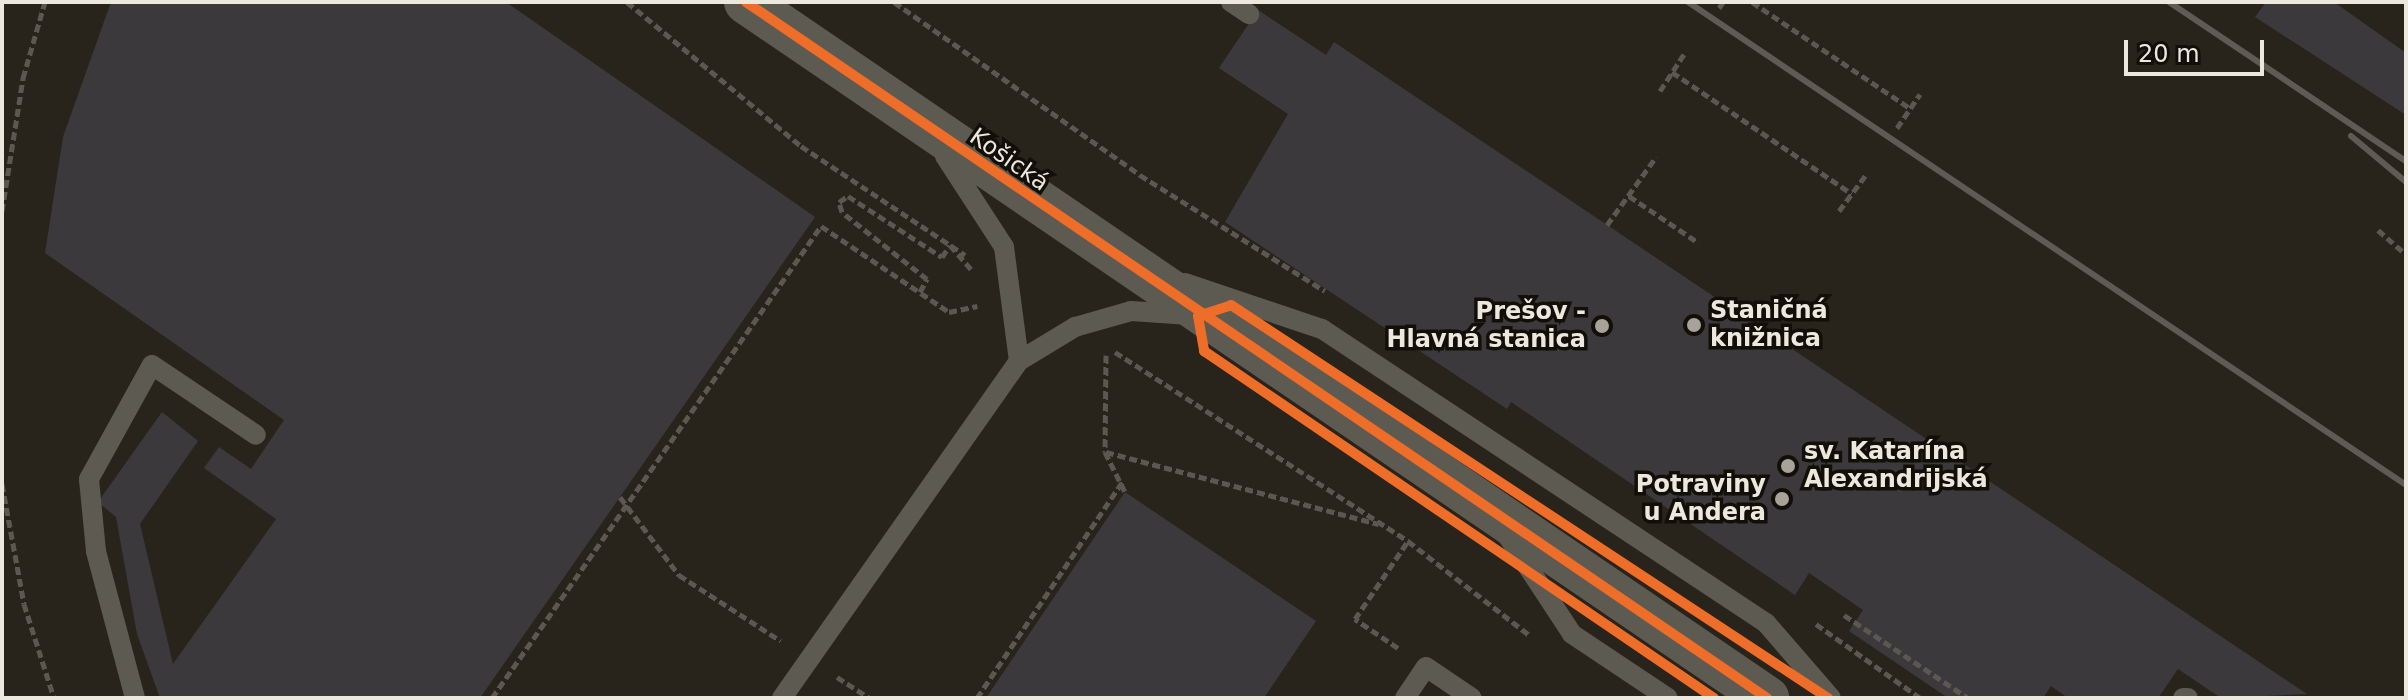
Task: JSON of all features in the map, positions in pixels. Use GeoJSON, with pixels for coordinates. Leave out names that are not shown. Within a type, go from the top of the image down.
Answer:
{"type":"FeatureCollection","features":[{"type":"Feature","properties":{"kind":"street","name":"Košická"},"geometry":{"type":"LineString","coordinates":[[746,2],[1198,316],[1767,698]]}},
{"type":"Feature","properties":{"kind":"lane"},"geometry":{"type":"LineString","coordinates":[[1231,2],[1249,14]]}},
{"type":"Feature","properties":{"kind":"lane","name":"Košická"},"geometry":{"type":"LineString","coordinates":[[918,122],[978,197],[1004,247],[1019,361]]}},
{"type":"Feature","properties":{"kind":"lane"},"geometry":{"type":"LineString","coordinates":[[1119,261],[1322,329],[1766,623],[1831,698]]}},
{"type":"Feature","properties":{"kind":"lane","name":"Košická"},"geometry":{"type":"LineString","coordinates":[[782,698],[1019,361],[1075,327],[1131,311],[1198,316]]}},
{"type":"Feature","properties":{"kind":"lane"},"geometry":{"type":"LineString","coordinates":[[135,698],[96,551],[89,479],[95,465],[152,365],[256,435]]}},
{"type":"Feature","properties":{"kind":"lane"},"geometry":{"type":"LineString","coordinates":[[1496,518],[1572,634],[1668,698]]}},
{"type":"Feature","properties":{"kind":"lane"},"geometry":{"type":"LineString","coordinates":[[1405,698],[1426,667],[1472,698]]}},
{"type":"Feature","properties":{"kind":"path"},"geometry":{"type":"LineString","coordinates":[[2,211],[23,78],[45,2]]}},
{"type":"Feature","properties":{"kind":"path"},"geometry":{"type":"LineString","coordinates":[[894,2],[1224,228]]}},
{"type":"Feature","properties":{"kind":"path"},"geometry":{"type":"LineString","coordinates":[[1752,2],[1910,108]]}},
{"type":"Feature","properties":{"kind":"path"},"geometry":{"type":"LineString","coordinates":[[1660,91],[1684,54]]}},
{"type":"Feature","properties":{"kind":"path"},"geometry":{"type":"LineString","coordinates":[[1672,72],[1852,194]]}},
{"type":"Feature","properties":{"kind":"path"},"geometry":{"type":"LineString","coordinates":[[1897,128],[1920,94]]}},
{"type":"Feature","properties":{"kind":"path"},"geometry":{"type":"LineString","coordinates":[[1607,225],[1656,157]]}},
{"type":"Feature","properties":{"kind":"path"},"geometry":{"type":"LineString","coordinates":[[1839,211],[1865,176]]}},
{"type":"Feature","properties":{"kind":"path"},"geometry":{"type":"LineString","coordinates":[[920,292],[927,279],[842,212],[839,202],[848,196],[942,257],[950,245],[981,280]]}},
{"type":"Feature","properties":{"kind":"path"},"geometry":{"type":"LineString","coordinates":[[1629,196],[1699,243]]}},
{"type":"Feature","properties":{"kind":"path"},"geometry":{"type":"LineString","coordinates":[[492,698],[821,226],[949,312],[990,304]]}},
{"type":"Feature","properties":{"kind":"path"},"geometry":{"type":"LineString","coordinates":[[2378,230],[2406,254]]}},
{"type":"Feature","properties":{"kind":"path"},"geometry":{"type":"LineString","coordinates":[[1107,346],[1105,452],[1123,481],[1125,492]]}},
{"type":"Feature","properties":{"kind":"path"},"geometry":{"type":"LineString","coordinates":[[1105,452],[1385,526]]}},
{"type":"Feature","properties":{"kind":"path"},"geometry":{"type":"LineString","coordinates":[[977,698],[1123,481]]}},
{"type":"Feature","properties":{"kind":"path"},"geometry":{"type":"LineString","coordinates":[[2,484],[24,604],[54,698]]}},
{"type":"Feature","properties":{"kind":"path"},"geometry":{"type":"LineString","coordinates":[[620,497],[679,575],[784,643],[793,630]]}},
{"type":"Feature","properties":{"kind":"path"},"geometry":{"type":"LineString","coordinates":[[1408,541],[1355,619],[1426,667]]}},
{"type":"Feature","properties":{"kind":"path"},"geometry":{"type":"LineString","coordinates":[[1844,615],[1968,698]]}},
{"type":"Feature","properties":{"kind":"building"},"geometry":{"type":"Polygon","coordinates":[[[111,2],[506,2],[815,217],[480,698],[160,698],[137,634],[116,517],[98,502],[162,412],[198,441],[140,524],[173,664],[276,519],[204,468],[219,447],[251,469],[284,420],[45,253],[63,137],[111,2]]]}},
{"type":"Feature","properties":{"kind":"building"},"geometry":{"type":"Polygon","coordinates":[[[2266,2],[2334,2],[2406,53],[2406,115],[2255,17],[2266,2]]]}},
{"type":"Feature","properties":{"kind":"building","name":"Prešov - Hlavná stanica"},"geometry":{"type":"Polygon","coordinates":[[[1258,10],[1326,55],[1334,42],[2307,694],[2221,698],[2178,669],[2158,698],[2068,698],[2051,686],[2043,698],[1948,698],[1849,631],[1863,610],[1809,573],[1795,595],[1511,402],[1507,409],[1225,222],[1288,114],[1219,68],[1258,10]]]}},
{"type":"Feature","properties":{"kind":"building"},"geometry":{"type":"Polygon","coordinates":[[[1125,492],[1316,621],[1264,698],[986,698],[1125,492]]]}},
{"type":"Feature","properties":{"kind":"railway"},"geometry":{"type":"LineString","coordinates":[[1688,2],[2406,485]]}},
{"type":"Feature","properties":{"kind":"railway"},"geometry":{"type":"LineString","coordinates":[[2169,2],[2406,161]]}},
{"type":"Feature","properties":{"kind":"railway"},"geometry":{"type":"LineString","coordinates":[[2351,136],[2406,182]]}},
{"type":"Feature","properties":{"kind":"cycle path"},"geometry":{"type":"LineString","coordinates":[[746,2],[1767,698]]}},
{"type":"Feature","properties":{"kind":"cycle path"},"geometry":{"type":"LineString","coordinates":[[1198,316],[1231,305],[1828,698]]}},
{"type":"Feature","properties":{"kind":"cycle path"},"geometry":{"type":"LineString","coordinates":[[1198,316],[1204,351],[1714,698]]}},
{"type":"Feature","properties":{"kind":"place","name":"Staničná knižnica"},"geometry":{"type":"Point","coordinates":[1694,325]}},
{"type":"Feature","properties":{"kind":"place","name":"Prešov - Hlavná stanica"},"geometry":{"type":"Point","coordinates":[1602,326]}},
{"type":"Feature","properties":{"kind":"place","name":"sv. Katarína Alexandrijská"},"geometry":{"type":"Point","coordinates":[1788,466]}},
{"type":"Feature","properties":{"kind":"place","name":"Potraviny u Andera"},"geometry":{"type":"Point","coordinates":[1782,499]}}]}
